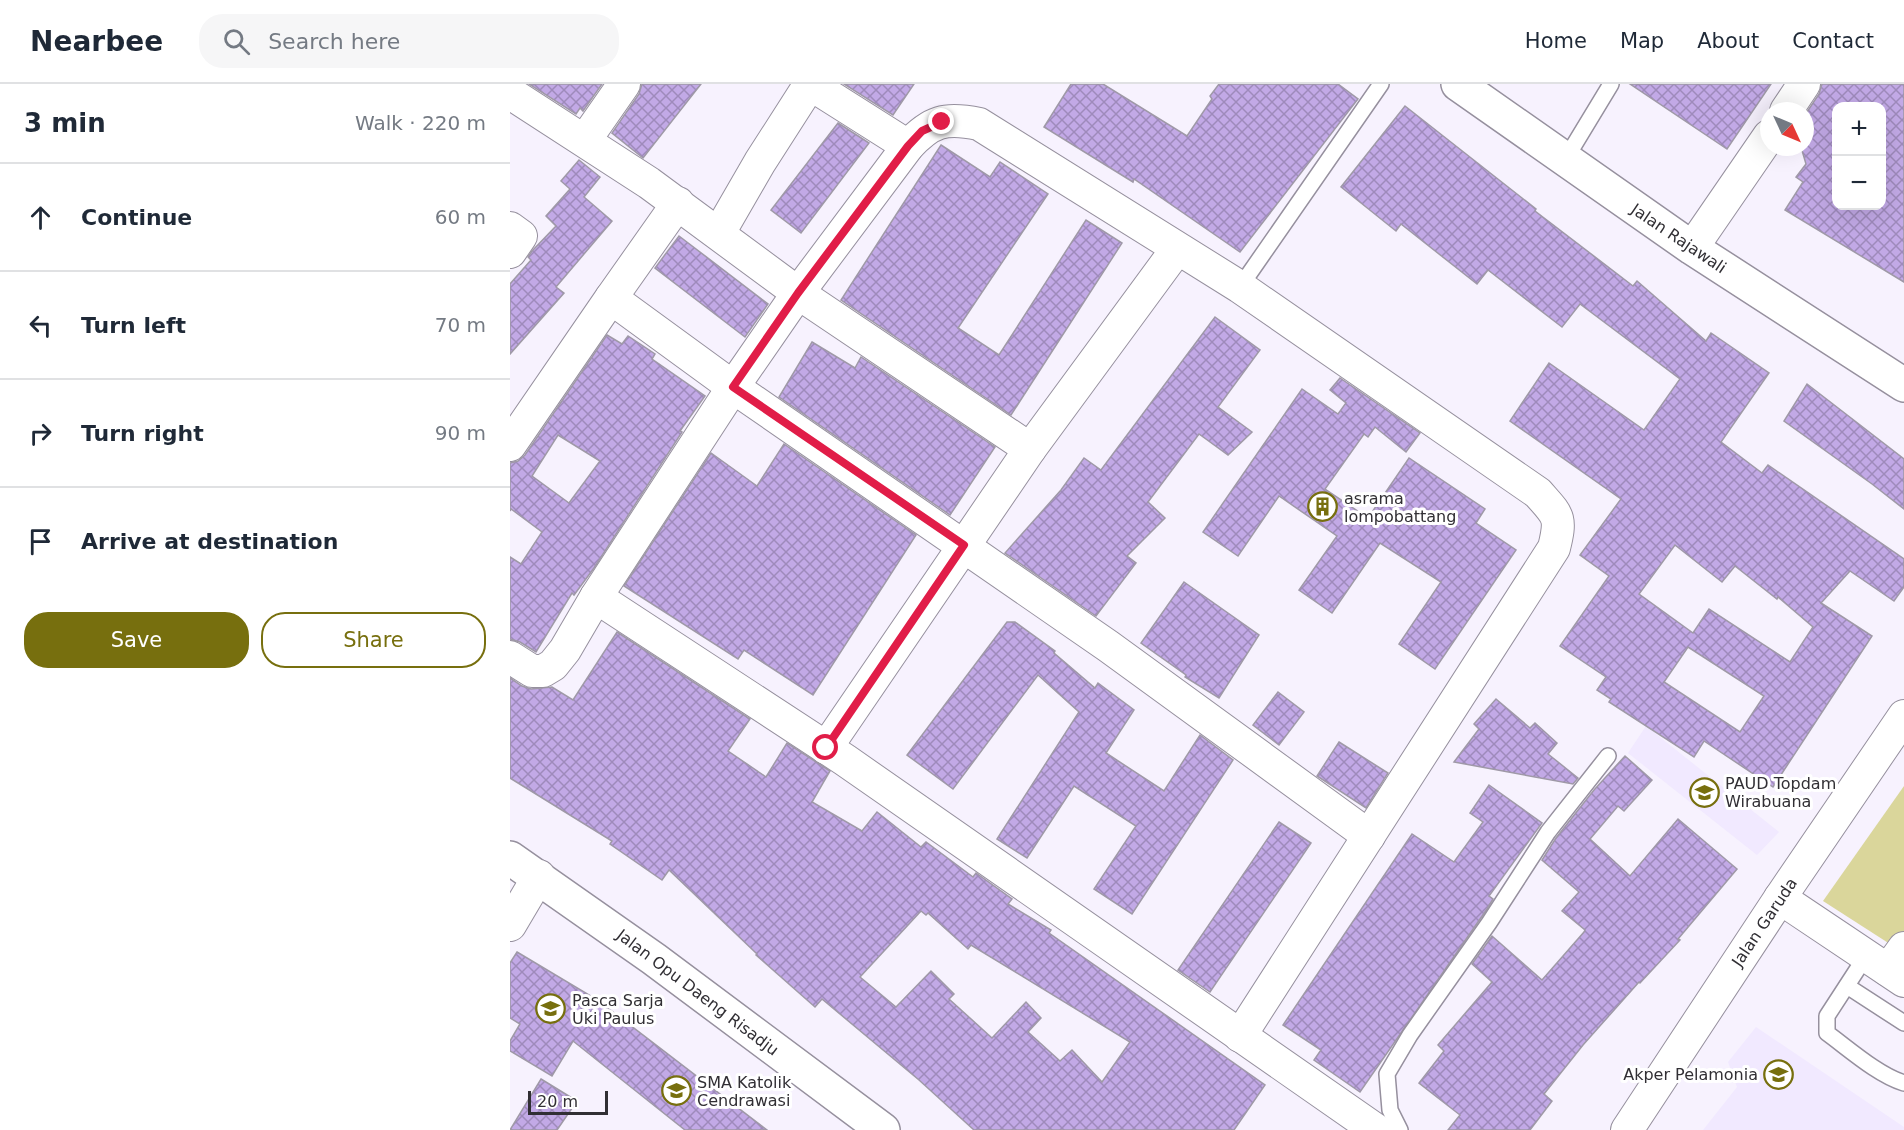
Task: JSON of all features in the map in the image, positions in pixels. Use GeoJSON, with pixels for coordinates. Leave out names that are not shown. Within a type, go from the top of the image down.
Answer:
{"type":"FeatureCollection","features":[{"type":"Feature","properties":{"kind":"main road","name":"Jalan Rajawali"},"geometry":{"type":"LineString","coordinates":[[1458,84],[1692,248],[1904,385]]}},
{"type":"Feature","properties":{"kind":"main road","name":"Jalan Opu Daeng Risadju"},"geometry":{"type":"LineString","coordinates":[[510,858],[654,959],[883,1130]]}},
{"type":"Feature","properties":{"kind":"street"},"geometry":{"type":"LineString","coordinates":[[585,140],[624,84]]}},
{"type":"Feature","properties":{"kind":"street"},"geometry":{"type":"LineString","coordinates":[[719,233],[759,162],[810,84],[908,146]]}},
{"type":"Feature","properties":{"kind":"street"},"geometry":{"type":"LineString","coordinates":[[1792,102],[1804,84]]}},
{"type":"Feature","properties":{"kind":"street"},"geometry":{"type":"LineString","coordinates":[[510,93],[666,195],[798,293],[1030,449]]}},
{"type":"Feature","properties":{"kind":"street"},"geometry":{"type":"LineString","coordinates":[[510,657],[532,671],[543,671],[553,664],[565,650],[596,597],[733,387],[798,293],[908,146],[922,131],[942,122],[960,120],[979,124],[1240,287],[1538,492],[1558,515],[1559,529],[1554,548],[1240,1036]]}},
{"type":"Feature","properties":{"kind":"street"},"geometry":{"type":"LineString","coordinates":[[1692,248],[1760,149]]}},
{"type":"Feature","properties":{"kind":"street"},"geometry":{"type":"LineString","coordinates":[[510,445],[611,297],[666,195]]}},
{"type":"Feature","properties":{"kind":"street"},"geometry":{"type":"LineString","coordinates":[[510,228],[521,236],[510,252]]}},
{"type":"Feature","properties":{"kind":"street"},"geometry":{"type":"LineString","coordinates":[[826,748],[1030,449],[1177,249]]}},
{"type":"Feature","properties":{"kind":"street"},"geometry":{"type":"LineString","coordinates":[[611,297],[733,387],[1108,646],[1369,836]]}},
{"type":"Feature","properties":{"kind":"street"},"geometry":{"type":"LineString","coordinates":[[596,597],[826,748],[1376,1130]]}},
{"type":"Feature","properties":{"kind":"street","name":"Jalan Garuda"},"geometry":{"type":"LineString","coordinates":[[1627,1130],[1780,898],[1904,716]]}},
{"type":"Feature","properties":{"kind":"street"},"geometry":{"type":"LineString","coordinates":[[510,925],[538,876]]}},
{"type":"Feature","properties":{"kind":"street"},"geometry":{"type":"LineString","coordinates":[[1780,898],[1891,964]]}},
{"type":"Feature","properties":{"kind":"lane"},"geometry":{"type":"LineString","coordinates":[[1240,287],[1381,84]]}},
{"type":"Feature","properties":{"kind":"lane"},"geometry":{"type":"LineString","coordinates":[[1565,160],[1611,84]]}},
{"type":"Feature","properties":{"kind":"lane"},"geometry":{"type":"LineString","coordinates":[[1400,1130],[1390,1110],[1387,1074],[1410,1035],[1490,923],[1548,832],[1608,756]]}},
{"type":"Feature","properties":{"kind":"lane"},"geometry":{"type":"LineString","coordinates":[[1891,964],[1847,986],[1827,1016],[1827,1033],[1868,1063],[1904,1083]]}},
{"type":"Feature","properties":{"kind":"lane"},"geometry":{"type":"LineString","coordinates":[[1847,986],[1904,1023]]}},
{"type":"Feature","properties":{"kind":"shaded area","name":"PAUD Topdam Wirabuana"},"geometry":{"type":"Polygon","coordinates":[[[1646,726],[1779,832],[1757,855],[1628,753],[1646,726]]]}},
{"type":"Feature","properties":{"kind":"shaded area"},"geometry":{"type":"Polygon","coordinates":[[[1904,786],[1904,936],[1893,946],[1823,901],[1904,786]]]}},
{"type":"Feature","properties":{"kind":"shaded area","name":"Akper Pelamonia"},"geometry":{"type":"Polygon","coordinates":[[[1756,1027],[1904,1127],[1904,1130],[1703,1130],[1737,1087],[1728,1062],[1756,1027]]]}},
{"type":"Feature","properties":{"kind":"building"},"geometry":{"type":"Polygon","coordinates":[[[529,84],[602,84],[583,111],[580,108],[576,114],[529,84]]]}},
{"type":"Feature","properties":{"kind":"building"},"geometry":{"type":"Polygon","coordinates":[[[642,84],[701,84],[643,158],[612,133],[639,94],[642,84]]]}},
{"type":"Feature","properties":{"kind":"building"},"geometry":{"type":"Polygon","coordinates":[[[844,84],[914,84],[893,115],[844,84]]]}},
{"type":"Feature","properties":{"kind":"building"},"geometry":{"type":"Polygon","coordinates":[[[1071,84],[1103,84],[1187,136],[1212,99],[1210,96],[1219,84],[1338,84],[1358,99],[1240,252],[1134,179],[1133,182],[1044,127],[1071,84]]]}},
{"type":"Feature","properties":{"kind":"building"},"geometry":{"type":"Polygon","coordinates":[[[1630,84],[1771,84],[1727,149],[1630,84]]]}},
{"type":"Feature","properties":{"kind":"building"},"geometry":{"type":"Polygon","coordinates":[[[1822,84],[1904,84],[1904,282],[1785,210],[1803,182],[1796,177],[1806,164],[1804,156],[1814,156],[1814,102],[1822,84]]]}},
{"type":"Feature","properties":{"kind":"building"},"geometry":{"type":"Polygon","coordinates":[[[1405,106],[1536,209],[1535,211],[1633,286],[1637,281],[1706,341],[1711,333],[1769,373],[1721,442],[1762,473],[1768,465],[1904,559],[1904,587],[1894,601],[1850,571],[1821,603],[1872,636],[1773,787],[1704,741],[1694,757],[1609,702],[1611,699],[1597,690],[1606,677],[1560,646],[1609,576],[1580,555],[1621,499],[1510,421],[1549,363],[1644,430],[1680,379],[1580,304],[1562,327],[1488,270],[1477,284],[1401,224],[1396,231],[1341,187],[1405,106]],[[1675,545],[1639,594],[1693,633],[1709,609],[1790,662],[1813,627],[1778,597],[1777,599],[1735,566],[1722,582],[1675,545]],[[1688,647],[1664,682],[1740,732],[1764,696],[1688,647]]]}},
{"type":"Feature","properties":{"kind":"building"},"geometry":{"type":"Polygon","coordinates":[[[838,123],[869,143],[801,233],[771,210],[838,123]]]}},
{"type":"Feature","properties":{"kind":"building"},"geometry":{"type":"Polygon","coordinates":[[[941,145],[990,177],[1000,162],[1048,194],[958,328],[999,355],[1086,220],[1122,243],[1011,415],[841,300],[941,145]]]}},
{"type":"Feature","properties":{"kind":"building"},"geometry":{"type":"Polygon","coordinates":[[[579,160],[600,177],[584,197],[612,221],[556,287],[564,293],[510,354],[510,284],[531,260],[528,257],[532,251],[556,226],[546,216],[570,189],[561,181],[579,160]]]}},
{"type":"Feature","properties":{"kind":"building"},"geometry":{"type":"Polygon","coordinates":[[[679,236],[768,304],[745,337],[655,268],[679,236]]]}},
{"type":"Feature","properties":{"kind":"building"},"geometry":{"type":"Polygon","coordinates":[[[1215,317],[1260,350],[1218,407],[1252,432],[1228,455],[1199,434],[1148,502],[1165,518],[1127,556],[1136,563],[1096,616],[1005,553],[1061,490],[1084,458],[1101,470],[1215,317]]]}},
{"type":"Feature","properties":{"kind":"building"},"geometry":{"type":"Polygon","coordinates":[[[607,335],[622,344],[628,336],[655,354],[652,359],[705,396],[680,431],[682,432],[594,568],[574,595],[572,593],[536,652],[510,639],[510,557],[521,564],[542,532],[511,509],[510,511],[510,463],[518,461],[525,455],[607,335]],[[558,435],[532,476],[569,503],[600,461],[558,435]]]}},
{"type":"Feature","properties":{"kind":"building"},"geometry":{"type":"Polygon","coordinates":[[[812,342],[855,368],[861,357],[995,447],[950,515],[779,397],[812,342]]]}},
{"type":"Feature","properties":{"kind":"building"},"geometry":{"type":"Polygon","coordinates":[[[1340,378],[1420,433],[1406,452],[1375,427],[1368,437],[1364,434],[1325,489],[1368,518],[1409,458],[1485,509],[1476,523],[1516,550],[1435,669],[1399,644],[1441,582],[1380,543],[1332,613],[1299,590],[1337,536],[1279,496],[1238,556],[1203,532],[1302,389],[1338,414],[1346,403],[1330,390],[1340,378]]]}},
{"type":"Feature","properties":{"kind":"building"},"geometry":{"type":"Polygon","coordinates":[[[1807,384],[1904,459],[1904,509],[1784,421],[1807,384]]]}},
{"type":"Feature","properties":{"kind":"building"},"geometry":{"type":"Polygon","coordinates":[[[784,444],[916,535],[813,695],[744,650],[738,659],[624,586],[711,453],[757,486],[784,444]]]}},
{"type":"Feature","properties":{"kind":"building"},"geometry":{"type":"Polygon","coordinates":[[[1184,582],[1259,635],[1219,698],[1185,677],[1186,675],[1141,643],[1184,582]]]}},
{"type":"Feature","properties":{"kind":"building"},"geometry":{"type":"Polygon","coordinates":[[[1007,622],[1015,622],[1055,651],[1054,653],[1095,688],[1098,683],[1134,710],[1106,753],[1164,791],[1200,735],[1233,760],[1132,914],[1094,889],[1136,826],[1074,786],[1027,858],[997,839],[1079,712],[1038,675],[953,789],[907,755],[1007,622]]]}},
{"type":"Feature","properties":{"kind":"building"},"geometry":{"type":"Polygon","coordinates":[[[617,632],[750,719],[728,751],[766,777],[787,743],[830,771],[812,802],[862,831],[877,812],[921,847],[926,842],[973,877],[976,873],[1012,899],[1008,904],[1051,930],[1049,933],[1265,1085],[1234,1130],[974,1130],[919,1080],[822,999],[815,1007],[756,955],[669,870],[662,880],[610,844],[612,841],[510,778],[510,678],[531,689],[552,687],[573,700],[617,632]],[[921,911],[860,977],[896,1007],[931,971],[954,994],[949,999],[992,1038],[1026,1002],[1041,1018],[1028,1032],[1060,1061],[1072,1050],[1102,1082],[1130,1042],[971,945],[968,949],[928,913],[926,915],[921,911]]]}},
{"type":"Feature","properties":{"kind":"building"},"geometry":{"type":"Polygon","coordinates":[[[1278,692],[1304,712],[1279,745],[1253,725],[1278,692]]]}},
{"type":"Feature","properties":{"kind":"building"},"geometry":{"type":"Polygon","coordinates":[[[1496,699],[1530,728],[1535,723],[1557,743],[1548,754],[1578,778],[1573,784],[1454,762],[1479,729],[1474,724],[1496,699]]]}},
{"type":"Feature","properties":{"kind":"building"},"geometry":{"type":"Polygon","coordinates":[[[1339,742],[1388,773],[1366,808],[1317,776],[1339,742]]]}},
{"type":"Feature","properties":{"kind":"building"},"geometry":{"type":"Polygon","coordinates":[[[1625,756],[1652,780],[1624,811],[1618,806],[1590,839],[1630,876],[1678,819],[1737,869],[1678,939],[1680,940],[1583,1045],[1544,1094],[1552,1101],[1530,1130],[1448,1130],[1460,1115],[1419,1083],[1444,1051],[1438,1045],[1492,982],[1472,964],[1492,936],[1542,980],[1584,932],[1585,930],[1562,911],[1579,892],[1542,860],[1556,838],[1594,790],[1625,756]]]}},
{"type":"Feature","properties":{"kind":"building"},"geometry":{"type":"Polygon","coordinates":[[[1489,785],[1542,823],[1489,896],[1493,899],[1487,909],[1360,1092],[1314,1060],[1321,1050],[1283,1025],[1412,834],[1454,862],[1483,822],[1470,813],[1489,785]]]}},
{"type":"Feature","properties":{"kind":"building"},"geometry":{"type":"Polygon","coordinates":[[[1279,822],[1311,843],[1210,992],[1178,970],[1279,822]]]}},
{"type":"Feature","properties":{"kind":"building"},"geometry":{"type":"Polygon","coordinates":[[[517,952],[596,999],[767,1130],[685,1130],[573,1041],[552,1076],[510,1051],[510,1041],[520,1024],[510,1018],[510,963],[517,952]]]}},
{"type":"Feature","properties":{"kind":"building"},"geometry":{"type":"Polygon","coordinates":[[[541,1079],[577,1101],[557,1130],[510,1130],[541,1079]]]}},
{"type":"Feature","properties":{"kind":"place","name":"asrama lompobattang"},"geometry":{"type":"Point","coordinates":[1323,507]}},
{"type":"Feature","properties":{"kind":"place","name":"PAUD Topdam Wirabuana"},"geometry":{"type":"Point","coordinates":[1704,792]}},
{"type":"Feature","properties":{"kind":"place","name":"Pasca Sarja Uki Paulus"},"geometry":{"type":"Point","coordinates":[551,1009]}},
{"type":"Feature","properties":{"kind":"place","name":"Akper Pelamonia"},"geometry":{"type":"Point","coordinates":[1779,1074]}},
{"type":"Feature","properties":{"kind":"place","name":"SMA Katolik Cendrawasi"},"geometry":{"type":"Point","coordinates":[676,1091]}},
{"type":"Feature","properties":{"kind":"route"},"geometry":{"type":"LineString","coordinates":[[826,748],[964,545],[733,387],[798,293],[908,146],[922,131],[942,122]]}}]}
